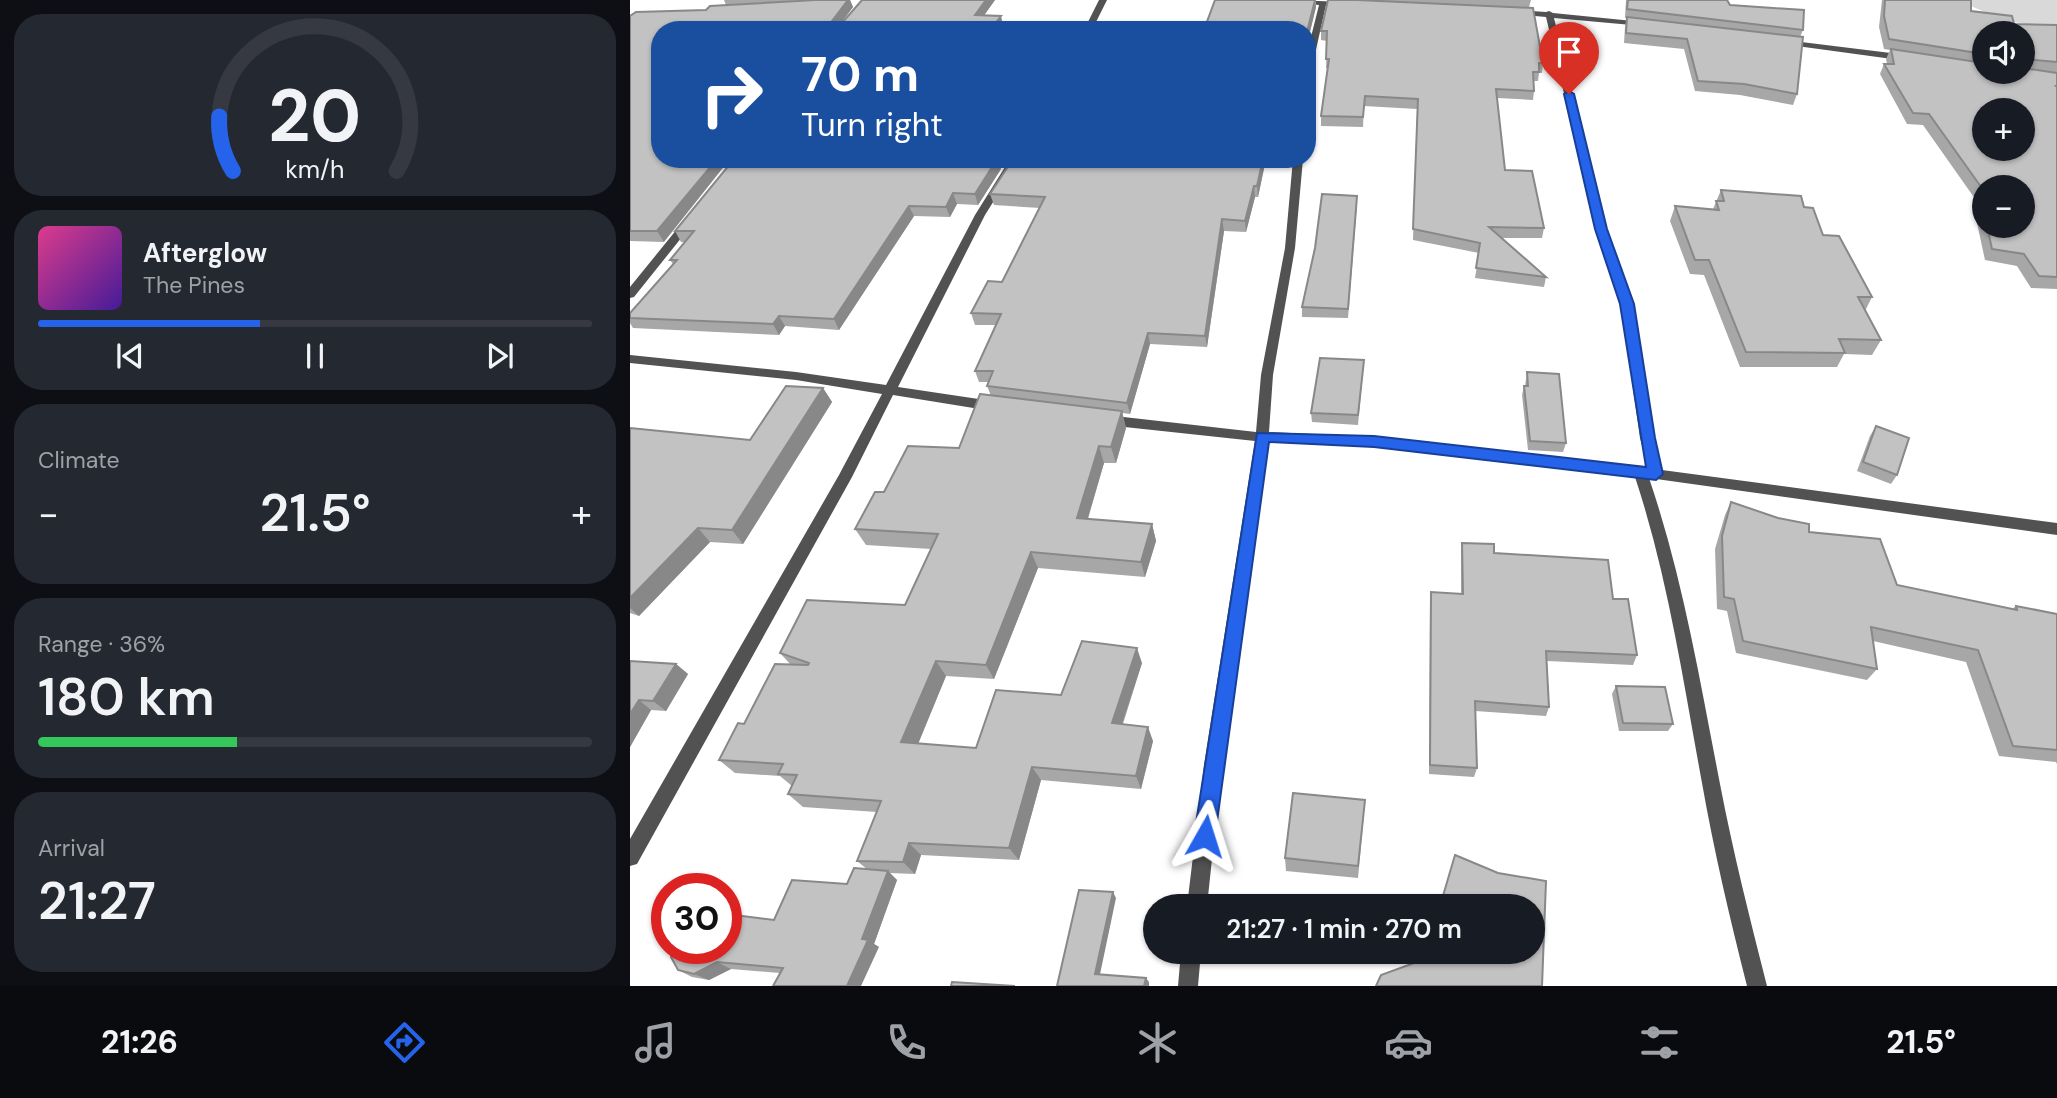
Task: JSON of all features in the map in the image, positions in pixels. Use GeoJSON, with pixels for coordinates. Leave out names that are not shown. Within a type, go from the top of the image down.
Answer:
{"type":"FeatureCollection","features":[{"type":"Feature","properties":{"kind":"street"},"geometry":{"type":"LineString","coordinates":[[1092,21],[1102,0]]}},
{"type":"Feature","properties":{"kind":"street"},"geometry":{"type":"LineString","coordinates":[[1286,1],[1349,4]]}},
{"type":"Feature","properties":{"kind":"street"},"geometry":{"type":"LineString","coordinates":[[1316,33],[1323,3]]}},
{"type":"Feature","properties":{"kind":"street"},"geometry":{"type":"LineString","coordinates":[[1509,12],[1549,13],[1653,25]]}},
{"type":"Feature","properties":{"kind":"street"},"geometry":{"type":"LineString","coordinates":[[1549,13],[1601,229],[1627,304],[1647,438],[1648,473],[1686,640],[1720,831],[1757,986]]}},
{"type":"Feature","properties":{"kind":"street"},"geometry":{"type":"LineString","coordinates":[[1769,40],[1920,60]]}},
{"type":"Feature","properties":{"kind":"street"},"geometry":{"type":"LineString","coordinates":[[630,857],[845,477],[980,215],[1009,168]]}},
{"type":"Feature","properties":{"kind":"street"},"geometry":{"type":"LineString","coordinates":[[1198,894],[1213,765],[1262,437],[1267,375],[1290,248],[1297,168]]}},
{"type":"Feature","properties":{"kind":"street"},"geometry":{"type":"LineString","coordinates":[[630,294],[698,210]]}},
{"type":"Feature","properties":{"kind":"street"},"geometry":{"type":"LineString","coordinates":[[630,359],[796,376],[887,392],[1013,409]]}},
{"type":"Feature","properties":{"kind":"street"},"geometry":{"type":"LineString","coordinates":[[1092,418],[1262,437],[1374,442],[1648,473],[2057,530]]}},
{"type":"Feature","properties":{"kind":"street"},"geometry":{"type":"LineString","coordinates":[[1188,986],[1191,964]]}},
{"type":"Feature","properties":{"kind":"shaded area"},"geometry":{"type":"Polygon","coordinates":[[[1957,0],[2057,0],[2057,29],[2035,25],[2035,21],[2003,20],[1957,0]]]}},
{"type":"Feature","properties":{"kind":"building"},"geometry":{"type":"Polygon","coordinates":[[[848,0],[832,21],[651,21],[651,168],[710,168],[657,231],[630,231],[630,16],[636,12],[706,10],[710,6],[848,0]]]}},
{"type":"Feature","properties":{"kind":"building"},"geometry":{"type":"Polygon","coordinates":[[[862,0],[986,0],[975,15],[1001,16],[997,21],[844,21],[862,0]]]}},
{"type":"Feature","properties":{"kind":"building"},"geometry":{"type":"Polygon","coordinates":[[[1215,0],[1315,0],[1310,21],[1207,21],[1215,0]]]}},
{"type":"Feature","properties":{"kind":"building"},"geometry":{"type":"Polygon","coordinates":[[[1328,0],[1533,8],[1543,63],[1539,63],[1539,72],[1533,72],[1534,91],[1496,89],[1505,170],[1532,171],[1544,228],[1489,227],[1546,277],[1476,268],[1480,243],[1413,229],[1418,99],[1365,96],[1363,117],[1321,116],[1329,59],[1326,59],[1327,31],[1321,31],[1328,0]]]}},
{"type":"Feature","properties":{"kind":"building"},"geometry":{"type":"Polygon","coordinates":[[[1628,0],[1727,0],[1730,5],[1804,10],[1803,30],[1627,9],[1628,0]]]}},
{"type":"Feature","properties":{"kind":"building"},"geometry":{"type":"Polygon","coordinates":[[[1885,0],[1971,0],[1971,11],[2012,16],[2013,21],[1972,21],[1972,52],[1889,39],[1884,16],[1885,0]]]}},
{"type":"Feature","properties":{"kind":"building"},"geometry":{"type":"Polygon","coordinates":[[[1627,17],[1803,37],[1797,94],[1744,84],[1698,81],[1687,39],[1626,33],[1627,17]]]}},
{"type":"Feature","properties":{"kind":"building"},"geometry":{"type":"Polygon","coordinates":[[[2035,24],[2057,25],[2057,62],[2035,60],[2035,24]]]}},
{"type":"Feature","properties":{"kind":"building"},"geometry":{"type":"Polygon","coordinates":[[[1891,49],[1972,61],[1972,84],[2035,84],[2035,70],[2057,73],[2057,277],[2039,276],[2024,254],[1992,249],[1990,238],[2035,238],[2035,175],[1973,175],[1929,114],[1913,113],[1884,64],[1894,64],[1891,49]]]}},
{"type":"Feature","properties":{"kind":"building"},"geometry":{"type":"Polygon","coordinates":[[[727,168],[991,168],[975,194],[953,193],[946,207],[909,206],[834,319],[779,316],[773,324],[630,318],[630,313],[677,260],[670,260],[694,231],[675,231],[727,168]]]}},
{"type":"Feature","properties":{"kind":"building"},"geometry":{"type":"Polygon","coordinates":[[[1007,168],[1261,168],[1245,221],[1222,219],[1205,336],[1148,333],[1127,403],[987,386],[993,371],[975,371],[1001,314],[971,313],[988,281],[1002,282],[1045,197],[990,194],[1007,168]]]}},
{"type":"Feature","properties":{"kind":"building"},"geometry":{"type":"Polygon","coordinates":[[[1721,190],[1801,196],[1804,207],[1813,208],[1823,235],[1839,236],[1872,297],[1858,297],[1881,340],[1839,339],[1845,353],[1746,352],[1709,260],[1695,260],[1675,206],[1719,210],[1716,201],[1724,201],[1721,190]]]}},
{"type":"Feature","properties":{"kind":"building"},"geometry":{"type":"Polygon","coordinates":[[[1322,194],[1357,196],[1348,309],[1302,307],[1315,248],[1322,194]]]}},
{"type":"Feature","properties":{"kind":"building"},"geometry":{"type":"Polygon","coordinates":[[[1320,358],[1364,360],[1358,415],[1311,413],[1320,358]]]}},
{"type":"Feature","properties":{"kind":"building"},"geometry":{"type":"Polygon","coordinates":[[[1527,372],[1559,374],[1566,443],[1530,441],[1524,386],[1528,386],[1527,372]]]}},
{"type":"Feature","properties":{"kind":"building"},"geometry":{"type":"Polygon","coordinates":[[[786,386],[823,388],[732,530],[698,528],[630,598],[630,428],[750,440],[786,386]]]}},
{"type":"Feature","properties":{"kind":"building"},"geometry":{"type":"Polygon","coordinates":[[[980,394],[1122,411],[1111,447],[1099,446],[1077,518],[1152,524],[1141,562],[1031,552],[986,665],[936,661],[901,742],[976,748],[996,690],[1061,695],[1082,641],[1137,648],[1112,723],[1148,727],[1136,776],[1032,767],[1009,848],[909,843],[903,862],[857,861],[881,801],[788,794],[797,775],[778,774],[783,764],[719,760],[738,723],[744,724],[775,664],[808,665],[809,663],[780,653],[807,600],[905,605],[938,534],[855,529],[875,492],[884,492],[908,446],[959,448],[980,394]]]}},
{"type":"Feature","properties":{"kind":"building"},"geometry":{"type":"Polygon","coordinates":[[[1876,426],[1909,438],[1897,475],[1863,462],[1876,426]]]}},
{"type":"Feature","properties":{"kind":"building"},"geometry":{"type":"Polygon","coordinates":[[[1731,502],[1778,518],[1809,524],[1809,532],[1880,539],[1897,585],[2017,610],[2016,606],[2057,614],[2057,750],[2013,746],[1978,650],[1871,627],[1877,669],[1743,641],[1734,599],[1724,597],[1722,536],[1731,502]]]}},
{"type":"Feature","properties":{"kind":"building"},"geometry":{"type":"Polygon","coordinates":[[[1462,543],[1494,544],[1494,553],[1608,560],[1613,599],[1628,599],[1637,655],[1546,651],[1549,707],[1475,701],[1477,768],[1430,765],[1431,592],[1463,594],[1462,543]]]}},
{"type":"Feature","properties":{"kind":"building"},"geometry":{"type":"Polygon","coordinates":[[[630,661],[676,664],[653,701],[639,700],[630,714],[630,661]]]}},
{"type":"Feature","properties":{"kind":"building"},"geometry":{"type":"Polygon","coordinates":[[[1616,686],[1665,687],[1673,724],[1623,723],[1616,686]]]}},
{"type":"Feature","properties":{"kind":"building"},"geometry":{"type":"Polygon","coordinates":[[[1293,793],[1365,800],[1358,866],[1285,858],[1293,793]]]}},
{"type":"Feature","properties":{"kind":"building"},"geometry":{"type":"Polygon","coordinates":[[[1455,855],[1498,873],[1546,881],[1545,907],[1545,894],[1444,894],[1455,855]]]}},
{"type":"Feature","properties":{"kind":"building"},"geometry":{"type":"Polygon","coordinates":[[[854,868],[888,871],[862,939],[868,940],[847,986],[773,986],[783,968],[739,964],[742,964],[742,916],[774,920],[792,880],[847,884],[854,868]]]}},
{"type":"Feature","properties":{"kind":"building"},"geometry":{"type":"Polygon","coordinates":[[[1079,890],[1113,892],[1095,974],[1146,978],[1144,986],[1057,986],[1079,890]]]}},
{"type":"Feature","properties":{"kind":"building"},"geometry":{"type":"Polygon","coordinates":[[[675,964],[713,964],[694,974],[678,970],[675,964]]]}},
{"type":"Feature","properties":{"kind":"building"},"geometry":{"type":"Polygon","coordinates":[[[1411,964],[1543,964],[1542,986],[1376,986],[1381,975],[1411,964]]]}},
{"type":"Feature","properties":{"kind":"building"},"geometry":{"type":"Polygon","coordinates":[[[952,982],[1015,986],[951,986],[952,982]]]}},
{"type":"Feature","properties":{"kind":"route"},"geometry":{"type":"LineString","coordinates":[[1205,836],[1213,765],[1262,437],[1374,442],[1656,474],[1647,438],[1627,304],[1601,229],[1569,94]]}}]}
